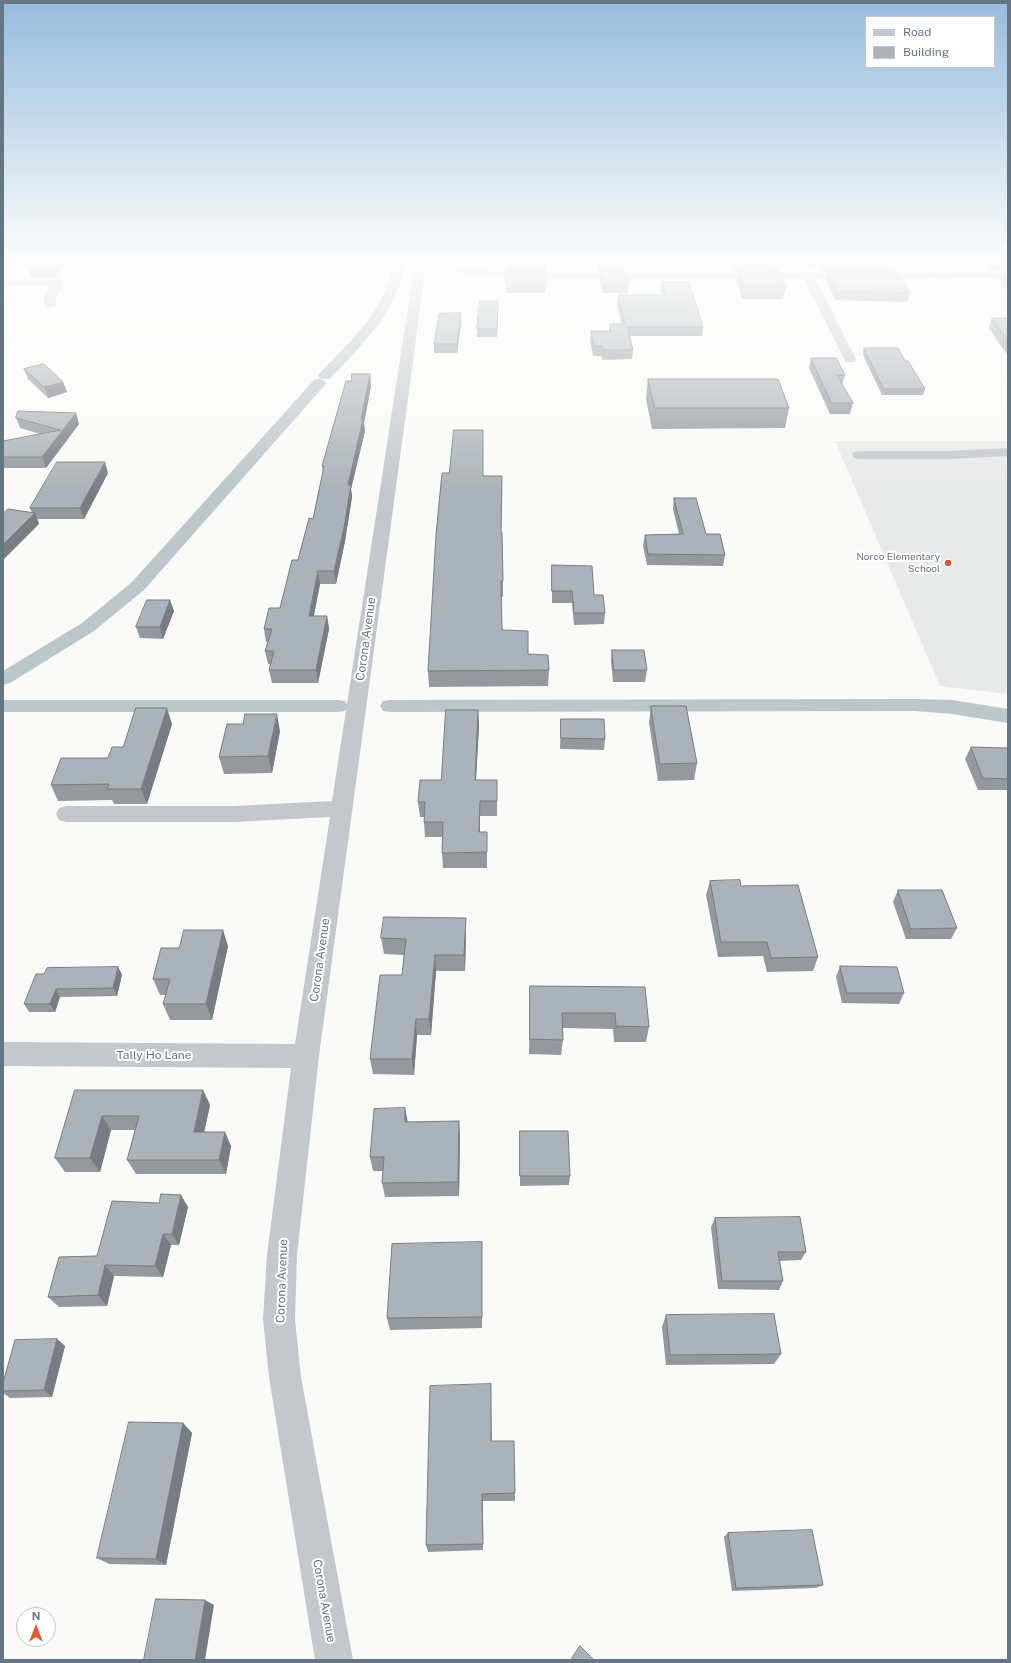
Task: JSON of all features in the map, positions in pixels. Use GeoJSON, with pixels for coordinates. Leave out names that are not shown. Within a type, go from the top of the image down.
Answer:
{"type":"FeatureCollection","features":[{"type":"Feature","properties":{"kind":"street","name":"Corona Avenue"},"geometry":{"type":"LineString","coordinates":[[334,1660],[285,1377],[279,1319],[282,1255],[306,1056],[408,337]]}},
{"type":"Feature","properties":{"kind":"street"},"geometry":{"type":"LineString","coordinates":[[839,337],[850,358]]}},
{"type":"Feature","properties":{"kind":"street"},"geometry":{"type":"LineString","coordinates":[[859,455],[949,455],[1008,452]]}},
{"type":"Feature","properties":{"kind":"street"},"geometry":{"type":"LineString","coordinates":[[67,814],[234,814],[310,809],[341,809]]}},
{"type":"Feature","properties":{"kind":"street","name":"Tally Ho Lane"},"geometry":{"type":"LineString","coordinates":[[3,1054],[306,1056]]}},
{"type":"Feature","properties":{"kind":"shaded area","name":"Norco Elementary School"},"geometry":{"type":"Polygon","coordinates":[[[835,441],[1008,441],[1008,694],[940,686],[835,441]]]}},
{"type":"Feature","properties":{"kind":"building"},"geometry":{"type":"Polygon","coordinates":[[[435,337],[458,337],[457,344],[434,344],[435,337]]]}},
{"type":"Feature","properties":{"kind":"building"},"geometry":{"type":"Polygon","coordinates":[[[592,337],[630,337],[633,350],[603,350],[602,346],[594,346],[592,337]]]}},
{"type":"Feature","properties":{"kind":"building"},"geometry":{"type":"Polygon","coordinates":[[[864,348],[898,348],[905,361],[908,361],[925,389],[884,389],[864,348]]]}},
{"type":"Feature","properties":{"kind":"building"},"geometry":{"type":"Polygon","coordinates":[[[811,358],[836,358],[845,375],[837,375],[853,403],[832,403],[811,358]]]}},
{"type":"Feature","properties":{"kind":"building"},"geometry":{"type":"Polygon","coordinates":[[[44,364],[63,382],[44,387],[24,369],[44,364]]]}},
{"type":"Feature","properties":{"kind":"building"},"geometry":{"type":"Polygon","coordinates":[[[352,374],[370,374],[361,419],[363,419],[348,485],[351,485],[344,528],[334,571],[318,571],[309,616],[327,616],[316,670],[269,670],[274,651],[265,651],[272,629],[264,629],[269,608],[280,608],[292,560],[298,560],[309,518],[313,519],[324,466],[322,466],[346,381],[351,381],[352,374]]]}},
{"type":"Feature","properties":{"kind":"building"},"geometry":{"type":"Polygon","coordinates":[[[648,379],[778,379],[789,408],[655,408],[648,379]]]}},
{"type":"Feature","properties":{"kind":"building"},"geometry":{"type":"Polygon","coordinates":[[[18,411],[76,413],[42,457],[3,457],[3,441],[61,430],[16,418],[18,411]]]}},
{"type":"Feature","properties":{"kind":"building"},"geometry":{"type":"Polygon","coordinates":[[[454,430],[483,430],[483,476],[502,476],[502,630],[528,631],[528,654],[548,655],[549,670],[428,671],[436,535],[442,473],[449,473],[454,430]]]}},
{"type":"Feature","properties":{"kind":"building"},"geometry":{"type":"Polygon","coordinates":[[[57,462],[105,462],[80,508],[30,508],[57,462]]]}},
{"type":"Feature","properties":{"kind":"building"},"geometry":{"type":"Polygon","coordinates":[[[674,498],[696,498],[706,534],[720,534],[725,555],[648,554],[645,535],[683,534],[674,498]]]}},
{"type":"Feature","properties":{"kind":"building"},"geometry":{"type":"Polygon","coordinates":[[[8,509],[35,513],[3,545],[3,514],[8,509]]]}},
{"type":"Feature","properties":{"kind":"building"},"geometry":{"type":"Polygon","coordinates":[[[552,565],[592,566],[594,595],[603,595],[605,613],[574,613],[572,591],[552,591],[552,565]]]}},
{"type":"Feature","properties":{"kind":"building"},"geometry":{"type":"Polygon","coordinates":[[[147,600],[170,600],[160,627],[136,627],[147,600]]]}},
{"type":"Feature","properties":{"kind":"building"},"geometry":{"type":"Polygon","coordinates":[[[612,650],[644,650],[647,670],[614,670],[612,650]]]}},
{"type":"Feature","properties":{"kind":"building"},"geometry":{"type":"Polygon","coordinates":[[[651,706],[686,706],[697,763],[660,764],[651,706]]]}},
{"type":"Feature","properties":{"kind":"building"},"geometry":{"type":"Polygon","coordinates":[[[136,708],[167,708],[141,789],[107,789],[109,784],[51,785],[61,758],[108,758],[112,747],[123,747],[136,708]]]}},
{"type":"Feature","properties":{"kind":"building"},"geometry":{"type":"Polygon","coordinates":[[[446,710],[478,710],[475,780],[497,780],[497,801],[480,801],[479,832],[487,832],[487,852],[442,853],[443,822],[424,822],[425,802],[418,802],[420,780],[441,780],[446,710]]]}},
{"type":"Feature","properties":{"kind":"building"},"geometry":{"type":"Polygon","coordinates":[[[245,714],[277,714],[268,756],[219,757],[227,724],[243,724],[245,714]]]}},
{"type":"Feature","properties":{"kind":"building"},"geometry":{"type":"Polygon","coordinates":[[[561,719],[604,719],[605,739],[561,738],[561,719]]]}},
{"type":"Feature","properties":{"kind":"building"},"geometry":{"type":"Polygon","coordinates":[[[971,747],[1008,748],[1008,779],[983,778],[971,747]]]}},
{"type":"Feature","properties":{"kind":"building"},"geometry":{"type":"Polygon","coordinates":[[[740,880],[741,886],[798,885],[818,957],[771,958],[767,942],[721,942],[710,881],[740,880]]]}},
{"type":"Feature","properties":{"kind":"building"},"geometry":{"type":"Polygon","coordinates":[[[898,890],[942,890],[957,928],[911,929],[898,890]]]}},
{"type":"Feature","properties":{"kind":"building"},"geometry":{"type":"Polygon","coordinates":[[[384,917],[466,918],[464,955],[435,955],[429,1019],[416,1019],[412,1059],[370,1059],[380,975],[402,975],[406,939],[381,938],[384,917]]]}},
{"type":"Feature","properties":{"kind":"building"},"geometry":{"type":"Polygon","coordinates":[[[184,930],[223,930],[206,1004],[163,1004],[170,979],[153,979],[161,948],[179,948],[184,930]]]}},
{"type":"Feature","properties":{"kind":"building"},"geometry":{"type":"Polygon","coordinates":[[[840,966],[897,967],[904,993],[847,993],[840,966]]]}},
{"type":"Feature","properties":{"kind":"building"},"geometry":{"type":"Polygon","coordinates":[[[118,967],[113,988],[56,989],[50,1004],[24,1004],[36,974],[44,974],[47,968],[118,967]]]}},
{"type":"Feature","properties":{"kind":"building"},"geometry":{"type":"Polygon","coordinates":[[[530,986],[645,987],[649,1027],[616,1026],[615,1013],[562,1013],[563,1040],[530,1039],[530,986]]]}},
{"type":"Feature","properties":{"kind":"building"},"geometry":{"type":"Polygon","coordinates":[[[75,1090],[203,1090],[194,1132],[225,1132],[219,1160],[127,1160],[139,1116],[102,1116],[90,1158],[55,1158],[75,1090]]]}},
{"type":"Feature","properties":{"kind":"building"},"geometry":{"type":"Polygon","coordinates":[[[405,1108],[405,1122],[459,1121],[458,1182],[382,1183],[384,1157],[370,1157],[374,1109],[405,1108]]]}},
{"type":"Feature","properties":{"kind":"building"},"geometry":{"type":"Polygon","coordinates":[[[520,1131],[568,1131],[570,1176],[520,1176],[520,1131]]]}},
{"type":"Feature","properties":{"kind":"building"},"geometry":{"type":"Polygon","coordinates":[[[161,1194],[181,1195],[172,1234],[163,1234],[155,1266],[105,1265],[98,1295],[48,1297],[59,1257],[97,1256],[112,1201],[159,1203],[161,1194]]]}},
{"type":"Feature","properties":{"kind":"building"},"geometry":{"type":"Polygon","coordinates":[[[800,1217],[806,1252],[778,1252],[783,1281],[722,1281],[715,1218],[800,1217]]]}},
{"type":"Feature","properties":{"kind":"building"},"geometry":{"type":"Polygon","coordinates":[[[482,1242],[482,1317],[387,1318],[392,1244],[482,1242]]]}},
{"type":"Feature","properties":{"kind":"building"},"geometry":{"type":"Polygon","coordinates":[[[774,1314],[781,1354],[670,1355],[666,1315],[774,1314]]]}},
{"type":"Feature","properties":{"kind":"building"},"geometry":{"type":"Polygon","coordinates":[[[57,1339],[44,1390],[3,1391],[3,1383],[15,1340],[57,1339]]]}},
{"type":"Feature","properties":{"kind":"building"},"geometry":{"type":"Polygon","coordinates":[[[491,1384],[491,1441],[514,1441],[515,1493],[482,1494],[483,1544],[426,1545],[430,1386],[491,1384]]]}},
{"type":"Feature","properties":{"kind":"building"},"geometry":{"type":"Polygon","coordinates":[[[129,1422],[183,1423],[156,1559],[97,1558],[129,1422]]]}},
{"type":"Feature","properties":{"kind":"building"},"geometry":{"type":"Polygon","coordinates":[[[812,1530],[823,1585],[736,1588],[728,1533],[812,1530]]]}},
{"type":"Feature","properties":{"kind":"building"},"geometry":{"type":"Polygon","coordinates":[[[156,1599],[205,1600],[195,1660],[144,1660],[156,1599]]]}},
{"type":"Feature","properties":{"kind":"building"},"geometry":{"type":"Polygon","coordinates":[[[580,1646],[594,1660],[571,1660],[580,1646]]]}},
{"type":"Feature","properties":{"kind":"waterway"},"geometry":{"type":"LineString","coordinates":[[325,376],[360,337]]}},
{"type":"Feature","properties":{"kind":"waterway"},"geometry":{"type":"LineString","coordinates":[[3,679],[88,627],[138,586],[319,383]]}},
{"type":"Feature","properties":{"kind":"waterway"},"geometry":{"type":"LineString","coordinates":[[390,706],[915,705],[952,707],[1008,716]]}},
{"type":"Feature","properties":{"kind":"waterway"},"geometry":{"type":"LineString","coordinates":[[3,706],[338,706]]}},
{"type":"Feature","properties":{"kind":"place","name":"Norco Elementary School"},"geometry":{"type":"Point","coordinates":[948,563]}}]}
